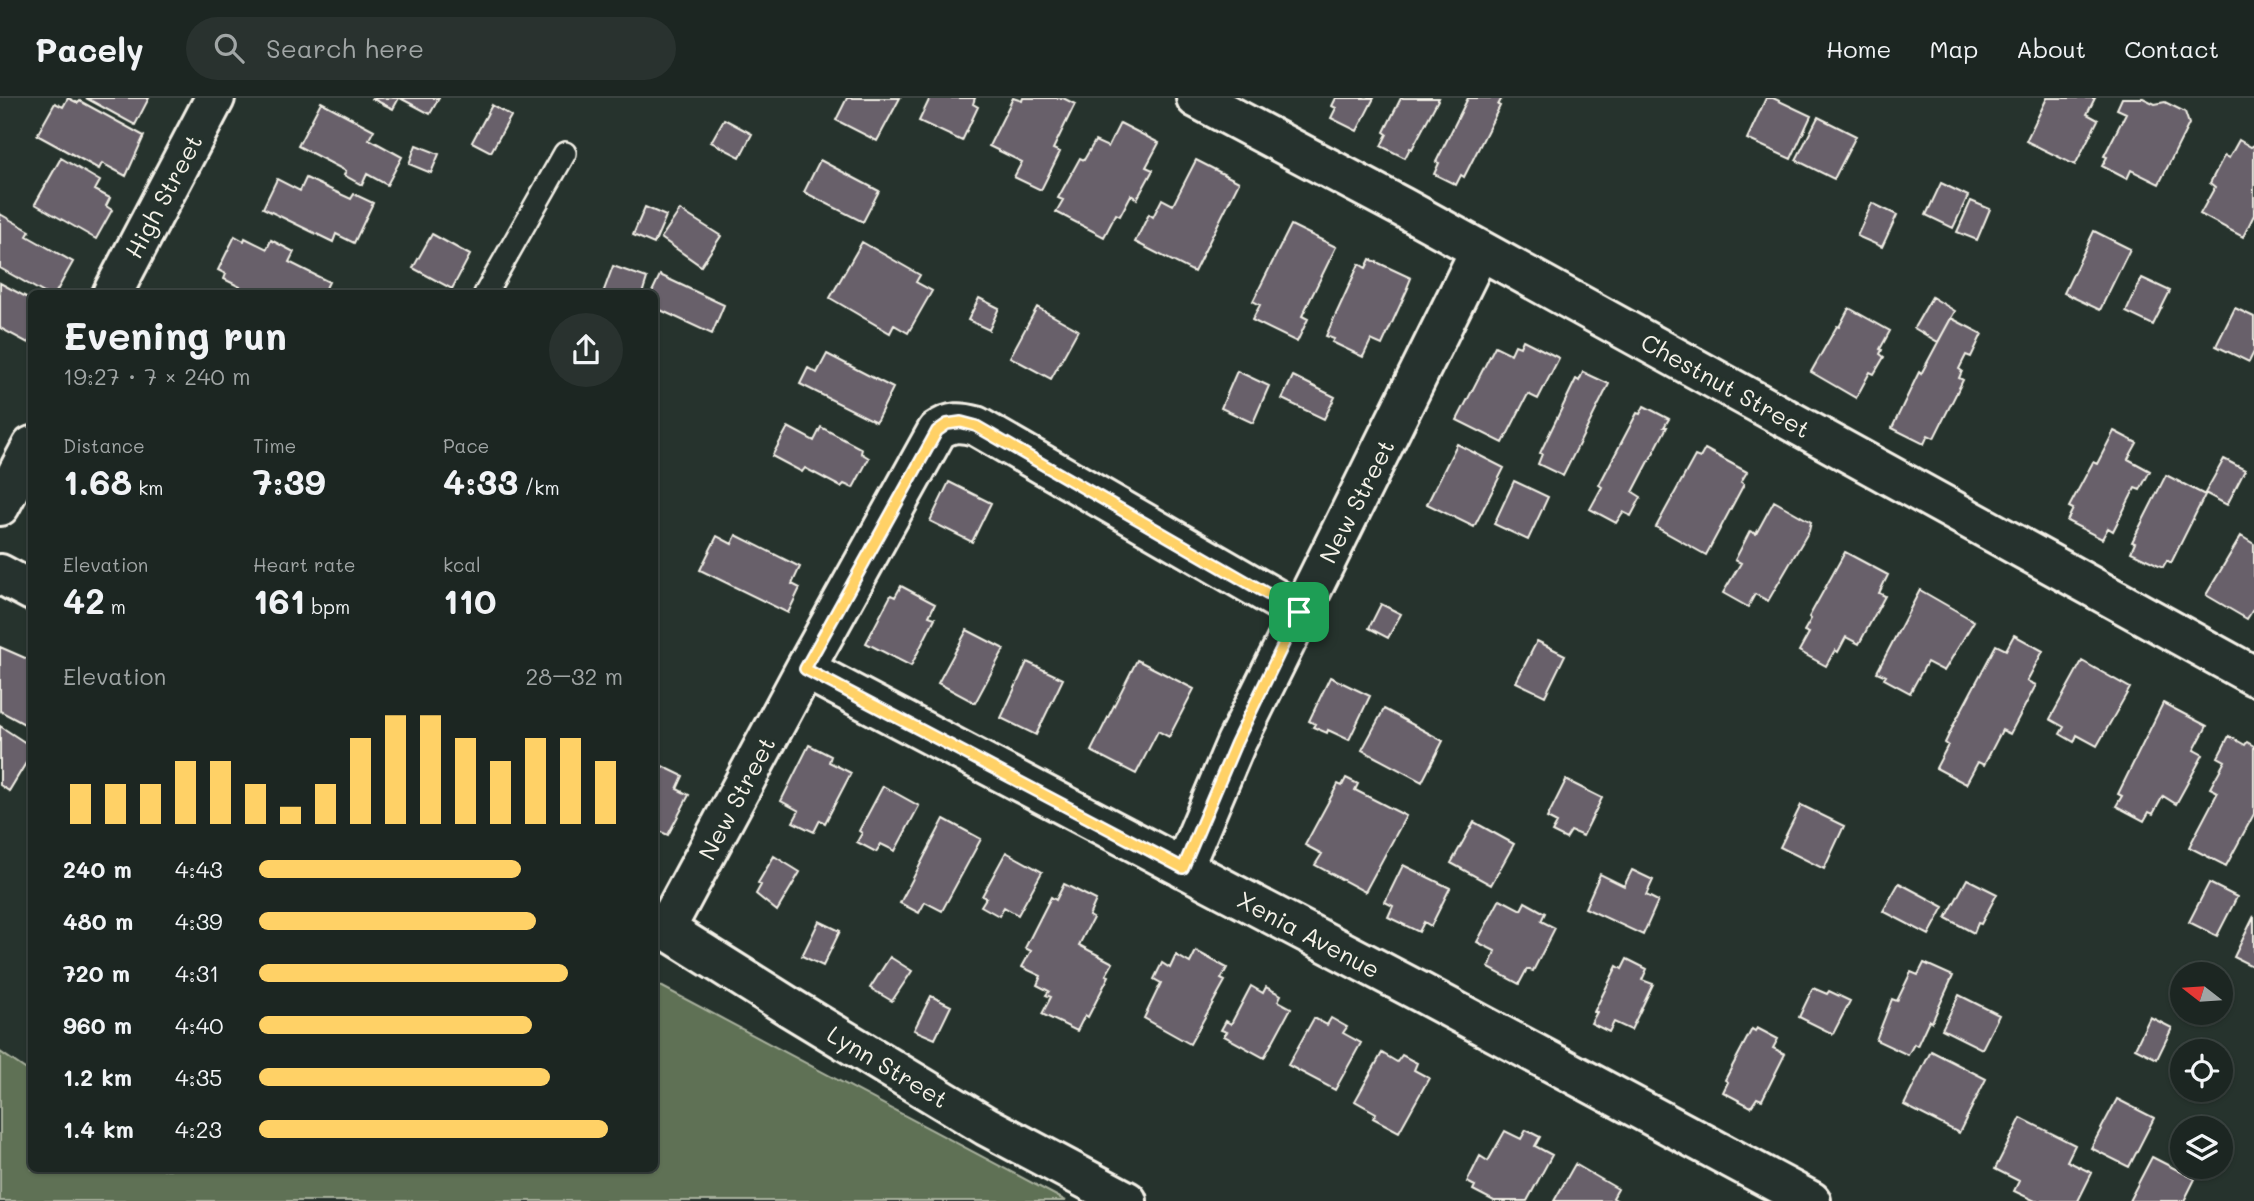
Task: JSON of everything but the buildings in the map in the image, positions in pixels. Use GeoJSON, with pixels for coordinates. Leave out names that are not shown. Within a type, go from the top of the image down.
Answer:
{"type":"FeatureCollection","features":[{"type":"Feature","properties":{"kind":"street","name":"High Street"},"geometry":{"type":"LineString","coordinates":[[114,290],[215,98]]}},
{"type":"Feature","properties":{"kind":"street","name":"Chestnut Street"},"geometry":{"type":"LineString","coordinates":[[1196,98],[1480,250],[2254,676]]}},
{"type":"Feature","properties":{"kind":"street","name":"New Street"},"geometry":{"type":"LineString","coordinates":[[1183,868],[1236,743],[1480,250]]}},
{"type":"Feature","properties":{"kind":"street","name":"New Street"},"geometry":{"type":"LineString","coordinates":[[660,925],[937,431],[947,424],[961,422],[976,426],[1299,612]]}},
{"type":"Feature","properties":{"kind":"street"},"geometry":{"type":"LineString","coordinates":[[0,506],[28,454]]}},
{"type":"Feature","properties":{"kind":"street"},"geometry":{"type":"LineString","coordinates":[[0,574],[28,589]]}},
{"type":"Feature","properties":{"kind":"street","name":"Xenia Avenue"},"geometry":{"type":"LineString","coordinates":[[805,669],[1811,1201]]}},
{"type":"Feature","properties":{"kind":"street","name":"Lynn Street"},"geometry":{"type":"LineString","coordinates":[[660,925],[986,1126],[1127,1201]]}},
{"type":"Feature","properties":{"kind":"lane"},"geometry":{"type":"LineString","coordinates":[[487,290],[565,153]]}},
{"type":"Feature","properties":{"kind":"green space"},"geometry":{"type":"Polygon","coordinates":[[[658,985],[1066,1201],[0,1201],[0,1052],[28,1071],[28,1172],[658,1172],[658,985]]]}},
{"type":"Feature","properties":{"kind":"route"},"geometry":{"type":"LineString","coordinates":[[961,422],[976,426],[1299,612],[1236,743],[1183,868],[805,669],[937,431],[947,424],[961,422]]}}]}
